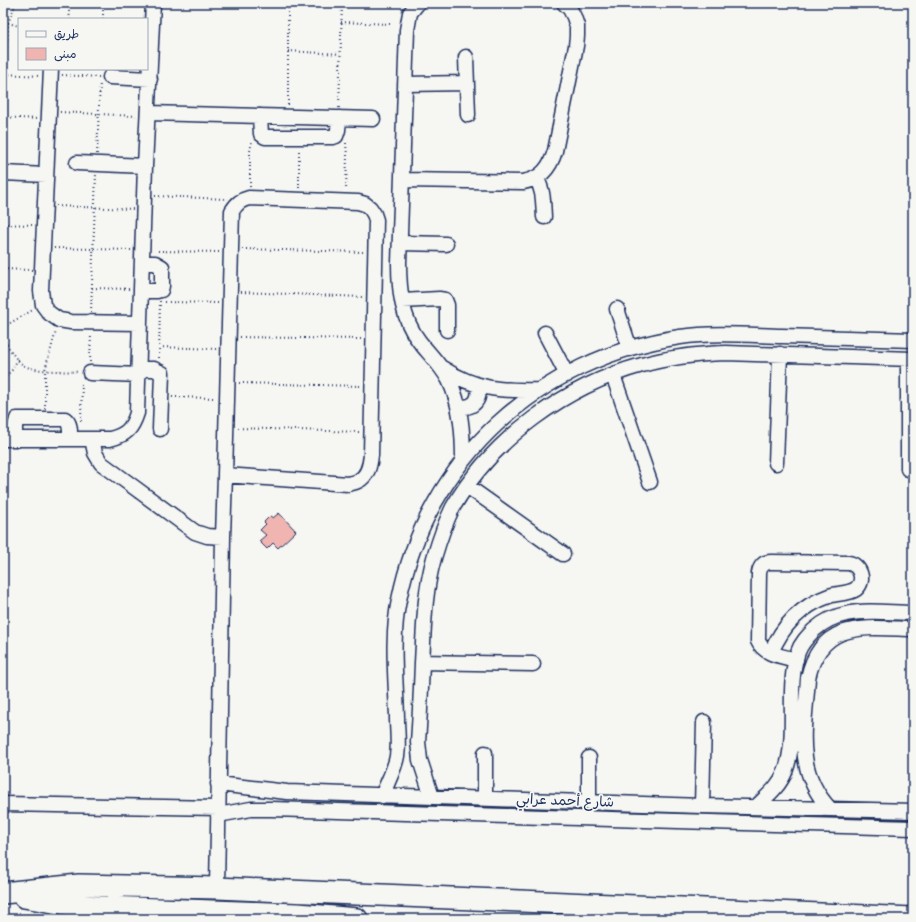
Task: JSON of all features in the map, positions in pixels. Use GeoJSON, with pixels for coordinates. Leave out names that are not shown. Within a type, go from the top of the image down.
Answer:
{"type":"FeatureCollection","features":[{"type":"Feature","properties":{"kind":"highway"},"geometry":{"type":"LineString","coordinates":[[3,893],[79,885],[217,888],[913,918]]}},
{"type":"Feature","properties":{"kind":"highway"},"geometry":{"type":"LineString","coordinates":[[3,893],[77,906],[298,914],[357,919]]}},
{"type":"Feature","properties":{"kind":"street"},"geometry":{"type":"LineString","coordinates":[[153,3],[150,28],[149,114],[145,166],[138,414],[128,431],[120,436],[110,439],[81,439],[9,439],[17,419],[65,419],[81,439],[95,453],[102,463],[195,532],[207,536],[223,537]]}},
{"type":"Feature","properties":{"kind":"street"},"geometry":{"type":"LineString","coordinates":[[418,3],[410,13],[408,22],[399,278],[402,301],[411,326],[418,340],[441,368],[459,406],[462,424],[463,460]]}},
{"type":"Feature","properties":{"kind":"street"},"geometry":{"type":"LineString","coordinates":[[402,180],[523,182],[536,178],[547,170],[556,151],[576,46],[576,26],[574,17],[570,9],[564,3]]}},
{"type":"Feature","properties":{"kind":"street"},"geometry":{"type":"LineString","coordinates":[[466,57],[468,115]]}},
{"type":"Feature","properties":{"kind":"street"},"geometry":{"type":"LineString","coordinates":[[51,73],[41,291],[43,305],[48,313],[59,320],[71,322],[140,323]]}},
{"type":"Feature","properties":{"kind":"street"},"geometry":{"type":"LineString","coordinates":[[113,75],[150,79]]}},
{"type":"Feature","properties":{"kind":"street"},"geometry":{"type":"LineString","coordinates":[[405,84],[467,83]]}},
{"type":"Feature","properties":{"kind":"street"},"geometry":{"type":"LineString","coordinates":[[149,114],[373,118]]}},
{"type":"Feature","properties":{"kind":"street"},"geometry":{"type":"LineString","coordinates":[[260,116],[260,134],[265,137],[333,137],[337,133],[339,118]]}},
{"type":"Feature","properties":{"kind":"street"},"geometry":{"type":"LineString","coordinates":[[77,163],[145,166]]}},
{"type":"Feature","properties":{"kind":"street"},"geometry":{"type":"LineString","coordinates":[[3,174],[46,175]]}},
{"type":"Feature","properties":{"kind":"street"},"geometry":{"type":"LineString","coordinates":[[536,178],[543,192],[544,217]]}},
{"type":"Feature","properties":{"kind":"street"},"geometry":{"type":"LineString","coordinates":[[217,888],[223,537],[232,211],[236,204],[246,199],[346,201],[364,204],[370,208],[376,220],[370,467],[365,475],[358,481],[348,484],[225,475]]}},
{"type":"Feature","properties":{"kind":"street"},"geometry":{"type":"LineString","coordinates":[[400,243],[446,244]]}},
{"type":"Feature","properties":{"kind":"street"},"geometry":{"type":"LineString","coordinates":[[142,263],[155,263],[162,267],[162,286],[160,296]]}},
{"type":"Feature","properties":{"kind":"street"},"geometry":{"type":"LineString","coordinates":[[141,290],[156,291],[160,296]]}},
{"type":"Feature","properties":{"kind":"street"},"geometry":{"type":"LineString","coordinates":[[402,301],[445,300],[447,304],[447,330]]}},
{"type":"Feature","properties":{"kind":"street"},"geometry":{"type":"LineString","coordinates":[[617,309],[630,349]]}},
{"type":"Feature","properties":{"kind":"street"},"geometry":{"type":"LineString","coordinates":[[544,333],[567,375]]}},
{"type":"Feature","properties":{"kind":"street"},"geometry":{"type":"LineString","coordinates":[[382,796],[397,755],[395,634],[396,617],[402,584],[413,550],[427,516],[448,480],[463,460],[490,430],[540,390],[567,375],[596,361],[658,341],[703,335],[726,334],[913,340]]}},
{"type":"Feature","properties":{"kind":"street"},"geometry":{"type":"LineString","coordinates":[[804,355],[806,336]]}},
{"type":"Feature","properties":{"kind":"street"},"geometry":{"type":"LineString","coordinates":[[432,797],[420,760],[419,752],[424,614],[434,560],[453,508],[467,486],[489,458],[535,418],[568,396],[613,375],[641,365],[683,356],[726,353],[910,359],[908,470]]}},
{"type":"Feature","properties":{"kind":"street"},"geometry":{"type":"LineString","coordinates":[[776,463],[780,354]]}},
{"type":"Feature","properties":{"kind":"street"},"geometry":{"type":"LineString","coordinates":[[441,368],[458,378],[477,385],[508,391],[540,390]]}},
{"type":"Feature","properties":{"kind":"street"},"geometry":{"type":"LineString","coordinates":[[86,373],[139,372],[158,370],[162,373],[160,429]]}},
{"type":"Feature","properties":{"kind":"street"},"geometry":{"type":"LineString","coordinates":[[613,375],[650,482]]}},
{"type":"Feature","properties":{"kind":"street"},"geometry":{"type":"LineString","coordinates":[[459,406],[468,407],[476,402],[479,394],[477,385]]}},
{"type":"Feature","properties":{"kind":"street"},"geometry":{"type":"LineString","coordinates":[[138,404],[161,400]]}},
{"type":"Feature","properties":{"kind":"street"},"geometry":{"type":"LineString","coordinates":[[467,486],[563,554]]}},
{"type":"Feature","properties":{"kind":"street"},"geometry":{"type":"LineString","coordinates":[[771,653],[780,634],[794,617],[811,604],[826,597],[851,591],[857,587],[860,581],[860,575],[856,566],[848,563],[771,562],[763,565],[759,573],[757,638],[761,647],[771,653],[796,660]]}},
{"type":"Feature","properties":{"kind":"street"},"geometry":{"type":"LineString","coordinates":[[826,597],[834,618]]}},
{"type":"Feature","properties":{"kind":"street"},"geometry":{"type":"LineString","coordinates":[[756,807],[775,789],[781,781],[788,761],[790,750],[794,669],[802,644],[809,635],[817,627],[834,618],[854,612],[913,613]]}},
{"type":"Feature","properties":{"kind":"street"},"geometry":{"type":"LineString","coordinates":[[830,808],[820,797],[812,783],[804,756],[808,678],[810,667],[823,645],[843,632],[865,628],[913,629]]}},
{"type":"Feature","properties":{"kind":"street"},"geometry":{"type":"LineString","coordinates":[[422,662],[533,664]]}},
{"type":"Feature","properties":{"kind":"street"},"geometry":{"type":"LineString","coordinates":[[702,806],[704,722]]}},
{"type":"Feature","properties":{"kind":"street"},"geometry":{"type":"LineString","coordinates":[[485,799],[486,753]]}},
{"type":"Feature","properties":{"kind":"street"},"geometry":{"type":"LineString","coordinates":[[589,802],[590,758]]}},
{"type":"Feature","properties":{"kind":"street","name":"شارع أحمد عرابي"},"geometry":{"type":"LineString","coordinates":[[218,784],[272,792],[702,806],[913,811]]}},
{"type":"Feature","properties":{"kind":"street"},"geometry":{"type":"LineString","coordinates":[[517,816],[518,800]]}},
{"type":"Feature","properties":{"kind":"street"},"geometry":{"type":"LineString","coordinates":[[3,804],[218,812],[260,809],[913,828]]}},
{"type":"Feature","properties":{"kind":"path"},"geometry":{"type":"LineString","coordinates":[[3,3],[16,3],[8,23],[4,63],[3,127]]}},
{"type":"Feature","properties":{"kind":"path"},"geometry":{"type":"LineString","coordinates":[[68,3],[70,18]]}},
{"type":"Feature","properties":{"kind":"path"},"geometry":{"type":"LineString","coordinates":[[102,18],[103,3]]}},
{"type":"Feature","properties":{"kind":"path"},"geometry":{"type":"LineString","coordinates":[[288,3],[288,116]]}},
{"type":"Feature","properties":{"kind":"path"},"geometry":{"type":"LineString","coordinates":[[316,3],[342,3],[339,118]]}},
{"type":"Feature","properties":{"kind":"path"},"geometry":{"type":"LineString","coordinates":[[342,22],[390,24]]}},
{"type":"Feature","properties":{"kind":"path"},"geometry":{"type":"LineString","coordinates":[[8,23],[18,26]]}},
{"type":"Feature","properties":{"kind":"path"},"geometry":{"type":"LineString","coordinates":[[288,51],[340,54]]}},
{"type":"Feature","properties":{"kind":"path"},"geometry":{"type":"LineString","coordinates":[[5,74],[51,73],[113,75],[99,114],[91,322],[81,439]]}},
{"type":"Feature","properties":{"kind":"path"},"geometry":{"type":"LineString","coordinates":[[3,117],[149,114]]}},
{"type":"Feature","properties":{"kind":"path"},"geometry":{"type":"LineString","coordinates":[[337,133],[342,137],[346,144],[346,201]]}},
{"type":"Feature","properties":{"kind":"path"},"geometry":{"type":"LineString","coordinates":[[44,206],[95,208],[144,203],[246,199],[251,143],[260,134]]}},
{"type":"Feature","properties":{"kind":"path"},"geometry":{"type":"LineString","coordinates":[[298,199],[300,137]]}},
{"type":"Feature","properties":{"kind":"path"},"geometry":{"type":"LineString","coordinates":[[3,224],[44,225]]}},
{"type":"Feature","properties":{"kind":"path"},"geometry":{"type":"LineString","coordinates":[[231,249],[376,253]]}},
{"type":"Feature","properties":{"kind":"path"},"geometry":{"type":"LineString","coordinates":[[3,269],[42,271]]}},
{"type":"Feature","properties":{"kind":"path"},"geometry":{"type":"LineString","coordinates":[[92,288],[141,290]]}},
{"type":"Feature","properties":{"kind":"path"},"geometry":{"type":"LineString","coordinates":[[158,370],[160,296],[375,297]]}},
{"type":"Feature","properties":{"kind":"path"},"geometry":{"type":"LineString","coordinates":[[3,327],[43,305]]}},
{"type":"Feature","properties":{"kind":"path"},"geometry":{"type":"LineString","coordinates":[[45,419],[45,370],[59,320]]}},
{"type":"Feature","properties":{"kind":"path"},"geometry":{"type":"LineString","coordinates":[[3,337],[6,344],[24,365],[34,369],[86,373]]}},
{"type":"Feature","properties":{"kind":"path"},"geometry":{"type":"LineString","coordinates":[[159,348],[229,343],[374,340]]}},
{"type":"Feature","properties":{"kind":"path"},"geometry":{"type":"LineString","coordinates":[[3,379],[12,370],[18,359]]}},
{"type":"Feature","properties":{"kind":"path"},"geometry":{"type":"LineString","coordinates":[[228,383],[373,386]]}},
{"type":"Feature","properties":{"kind":"path"},"geometry":{"type":"LineString","coordinates":[[161,400],[228,398]]}},
{"type":"Feature","properties":{"kind":"path"},"geometry":{"type":"LineString","coordinates":[[227,427],[372,432]]}},
{"type":"Feature","properties":{"kind":"building"},"geometry":{"type":"Polygon","coordinates":[[[279,513],[296,531],[278,548],[273,543],[267,549],[259,541],[266,535],[260,530],[266,524],[264,522],[270,516],[273,518],[279,513]]]}}]}
